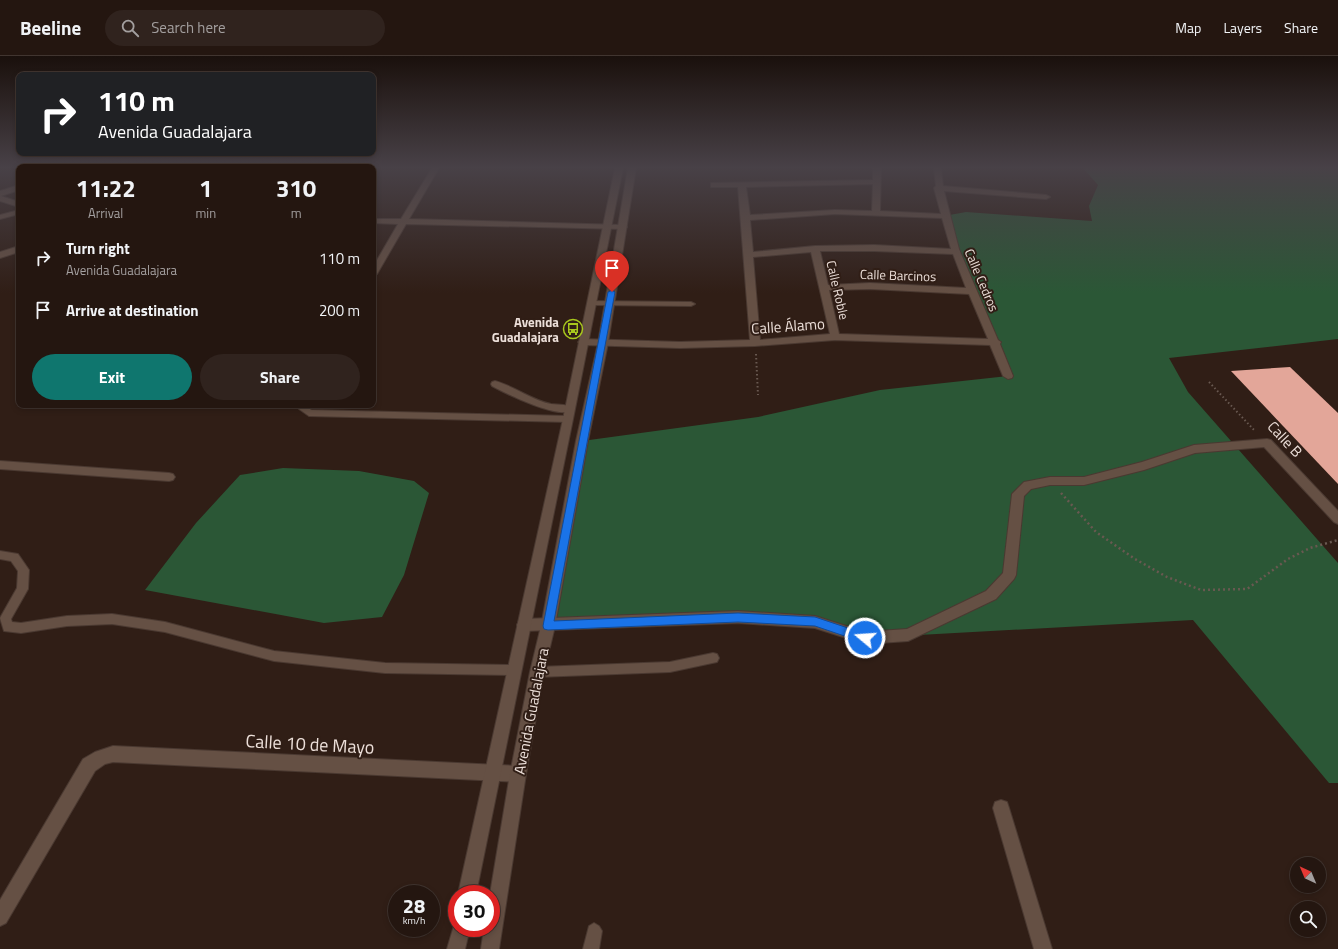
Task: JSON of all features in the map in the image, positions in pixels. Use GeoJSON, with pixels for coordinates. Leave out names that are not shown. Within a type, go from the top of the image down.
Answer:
{"type":"FeatureCollection","features":[{"type":"Feature","properties":{"kind":"street"},"geometry":{"type":"LineString","coordinates":[[376,269],[411,210]]}},
{"type":"Feature","properties":{"kind":"street","name":"Avenida Guadalajara"},"geometry":{"type":"LineString","coordinates":[[470,885],[492,772],[611,210]]}},
{"type":"Feature","properties":{"kind":"street","name":"Avenida Guadalajara"},"geometry":{"type":"LineString","coordinates":[[490,949],[518,774],[537,672],[548,626],[582,441],[603,342],[626,210]]}},
{"type":"Feature","properties":{"kind":"street"},"geometry":{"type":"LineString","coordinates":[[745,210],[755,343]]}},
{"type":"Feature","properties":{"kind":"street","name":"Calle Cedros"},"geometry":{"type":"LineString","coordinates":[[943,210],[956,252],[972,291],[996,342],[1008,376]]}},
{"type":"Feature","properties":{"kind":"street"},"geometry":{"type":"LineString","coordinates":[[746,218],[835,212],[944,216]]}},
{"type":"Feature","properties":{"kind":"street"},"geometry":{"type":"LineString","coordinates":[[0,217],[16,213]]}},
{"type":"Feature","properties":{"kind":"street"},"geometry":{"type":"LineString","coordinates":[[376,221],[623,227]]}},
{"type":"Feature","properties":{"kind":"street"},"geometry":{"type":"LineString","coordinates":[[748,255],[815,249],[874,248],[956,252]]}},
{"type":"Feature","properties":{"kind":"street","name":"Calle Roble"},"geometry":{"type":"LineString","coordinates":[[815,249],[835,337]]}},
{"type":"Feature","properties":{"kind":"street"},"geometry":{"type":"LineString","coordinates":[[0,255],[16,250]]}},
{"type":"Feature","properties":{"kind":"street"},"geometry":{"type":"LineString","coordinates":[[596,280],[614,281]]}},
{"type":"Feature","properties":{"kind":"street","name":"Calle Barcinos"},"geometry":{"type":"LineString","coordinates":[[824,288],[870,286],[972,291]]}},
{"type":"Feature","properties":{"kind":"street","name":"Calle Álamo"},"geometry":{"type":"LineString","coordinates":[[583,342],[680,345],[755,343],[835,337],[902,337],[996,342]]}},
{"type":"Feature","properties":{"kind":"street"},"geometry":{"type":"LineString","coordinates":[[524,626],[738,617],[815,622],[865,638],[908,635],[991,595],[1010,575],[1014,519],[1018,494],[1028,485],[1050,481],[1084,481],[1144,466],[1194,448],[1267,443]]}},
{"type":"Feature","properties":{"kind":"street","name":"Calle B"},"geometry":{"type":"LineString","coordinates":[[1267,443],[1338,519]]}},
{"type":"Feature","properties":{"kind":"street"},"geometry":{"type":"LineString","coordinates":[[0,465],[168,477]]}},
{"type":"Feature","properties":{"kind":"street","name":"Calle 10 de Mayo"},"geometry":{"type":"LineString","coordinates":[[0,917],[89,766],[101,757],[113,754],[518,774]]}},
{"type":"Feature","properties":{"kind":"street"},"geometry":{"type":"LineString","coordinates":[[1001,808],[1043,949]]}},
{"type":"Feature","properties":{"kind":"street"},"geometry":{"type":"LineString","coordinates":[[456,949],[458,937]]}},
{"type":"Feature","properties":{"kind":"lane"},"geometry":{"type":"LineString","coordinates":[[591,303],[691,304]]}},
{"type":"Feature","properties":{"kind":"lane"},"geometry":{"type":"LineString","coordinates":[[495,384],[529,401],[558,409],[569,414]]}},
{"type":"Feature","properties":{"kind":"lane"},"geometry":{"type":"LineString","coordinates":[[303,408],[309,413],[569,414]]}},
{"type":"Feature","properties":{"kind":"lane"},"geometry":{"type":"LineString","coordinates":[[0,555],[14,557],[24,570],[22,589],[5,619],[8,627],[21,628],[67,621],[112,619],[165,627],[274,656],[385,668],[514,670]]}},
{"type":"Feature","properties":{"kind":"lane"},"geometry":{"type":"LineString","coordinates":[[537,672],[670,667],[713,658]]}},
{"type":"Feature","properties":{"kind":"lane"},"geometry":{"type":"LineString","coordinates":[[591,949],[594,931]]}},
{"type":"Feature","properties":{"kind":"path"},"geometry":{"type":"LineString","coordinates":[[755,343],[758,395]]}},
{"type":"Feature","properties":{"kind":"path","name":"Calle B"},"geometry":{"type":"LineString","coordinates":[[1209,382],[1267,443]]}},
{"type":"Feature","properties":{"kind":"path"},"geometry":{"type":"LineString","coordinates":[[1050,481],[1096,532],[1135,559],[1167,577],[1201,590],[1247,589],[1288,560],[1310,548],[1338,540]]}},
{"type":"Feature","properties":{"kind":"green space"},"geometry":{"type":"Polygon","coordinates":[[[1090,210],[1338,210],[1338,339],[1169,358],[1188,392],[1338,563],[1338,783],[1329,783],[1193,620],[865,638],[815,622],[548,626],[582,441],[758,417],[880,390],[1008,376],[944,216],[966,212],[1092,221],[1090,210]]]}},
{"type":"Feature","properties":{"kind":"green space"},"geometry":{"type":"Polygon","coordinates":[[[283,468],[359,471],[414,481],[429,493],[404,575],[382,617],[324,623],[145,590],[196,523],[240,475],[283,468]]]}},
{"type":"Feature","properties":{"kind":"building"},"geometry":{"type":"Polygon","coordinates":[[[1290,367],[1338,413],[1338,484],[1231,371],[1290,367]]]}},
{"type":"Feature","properties":{"kind":"place","name":"Avenida Guadalajara"},"geometry":{"type":"Point","coordinates":[573,329]}},
{"type":"Feature","properties":{"kind":"route"},"geometry":{"type":"LineString","coordinates":[[612,292],[582,441],[548,626],[738,617],[815,622],[865,638]]}}]}
